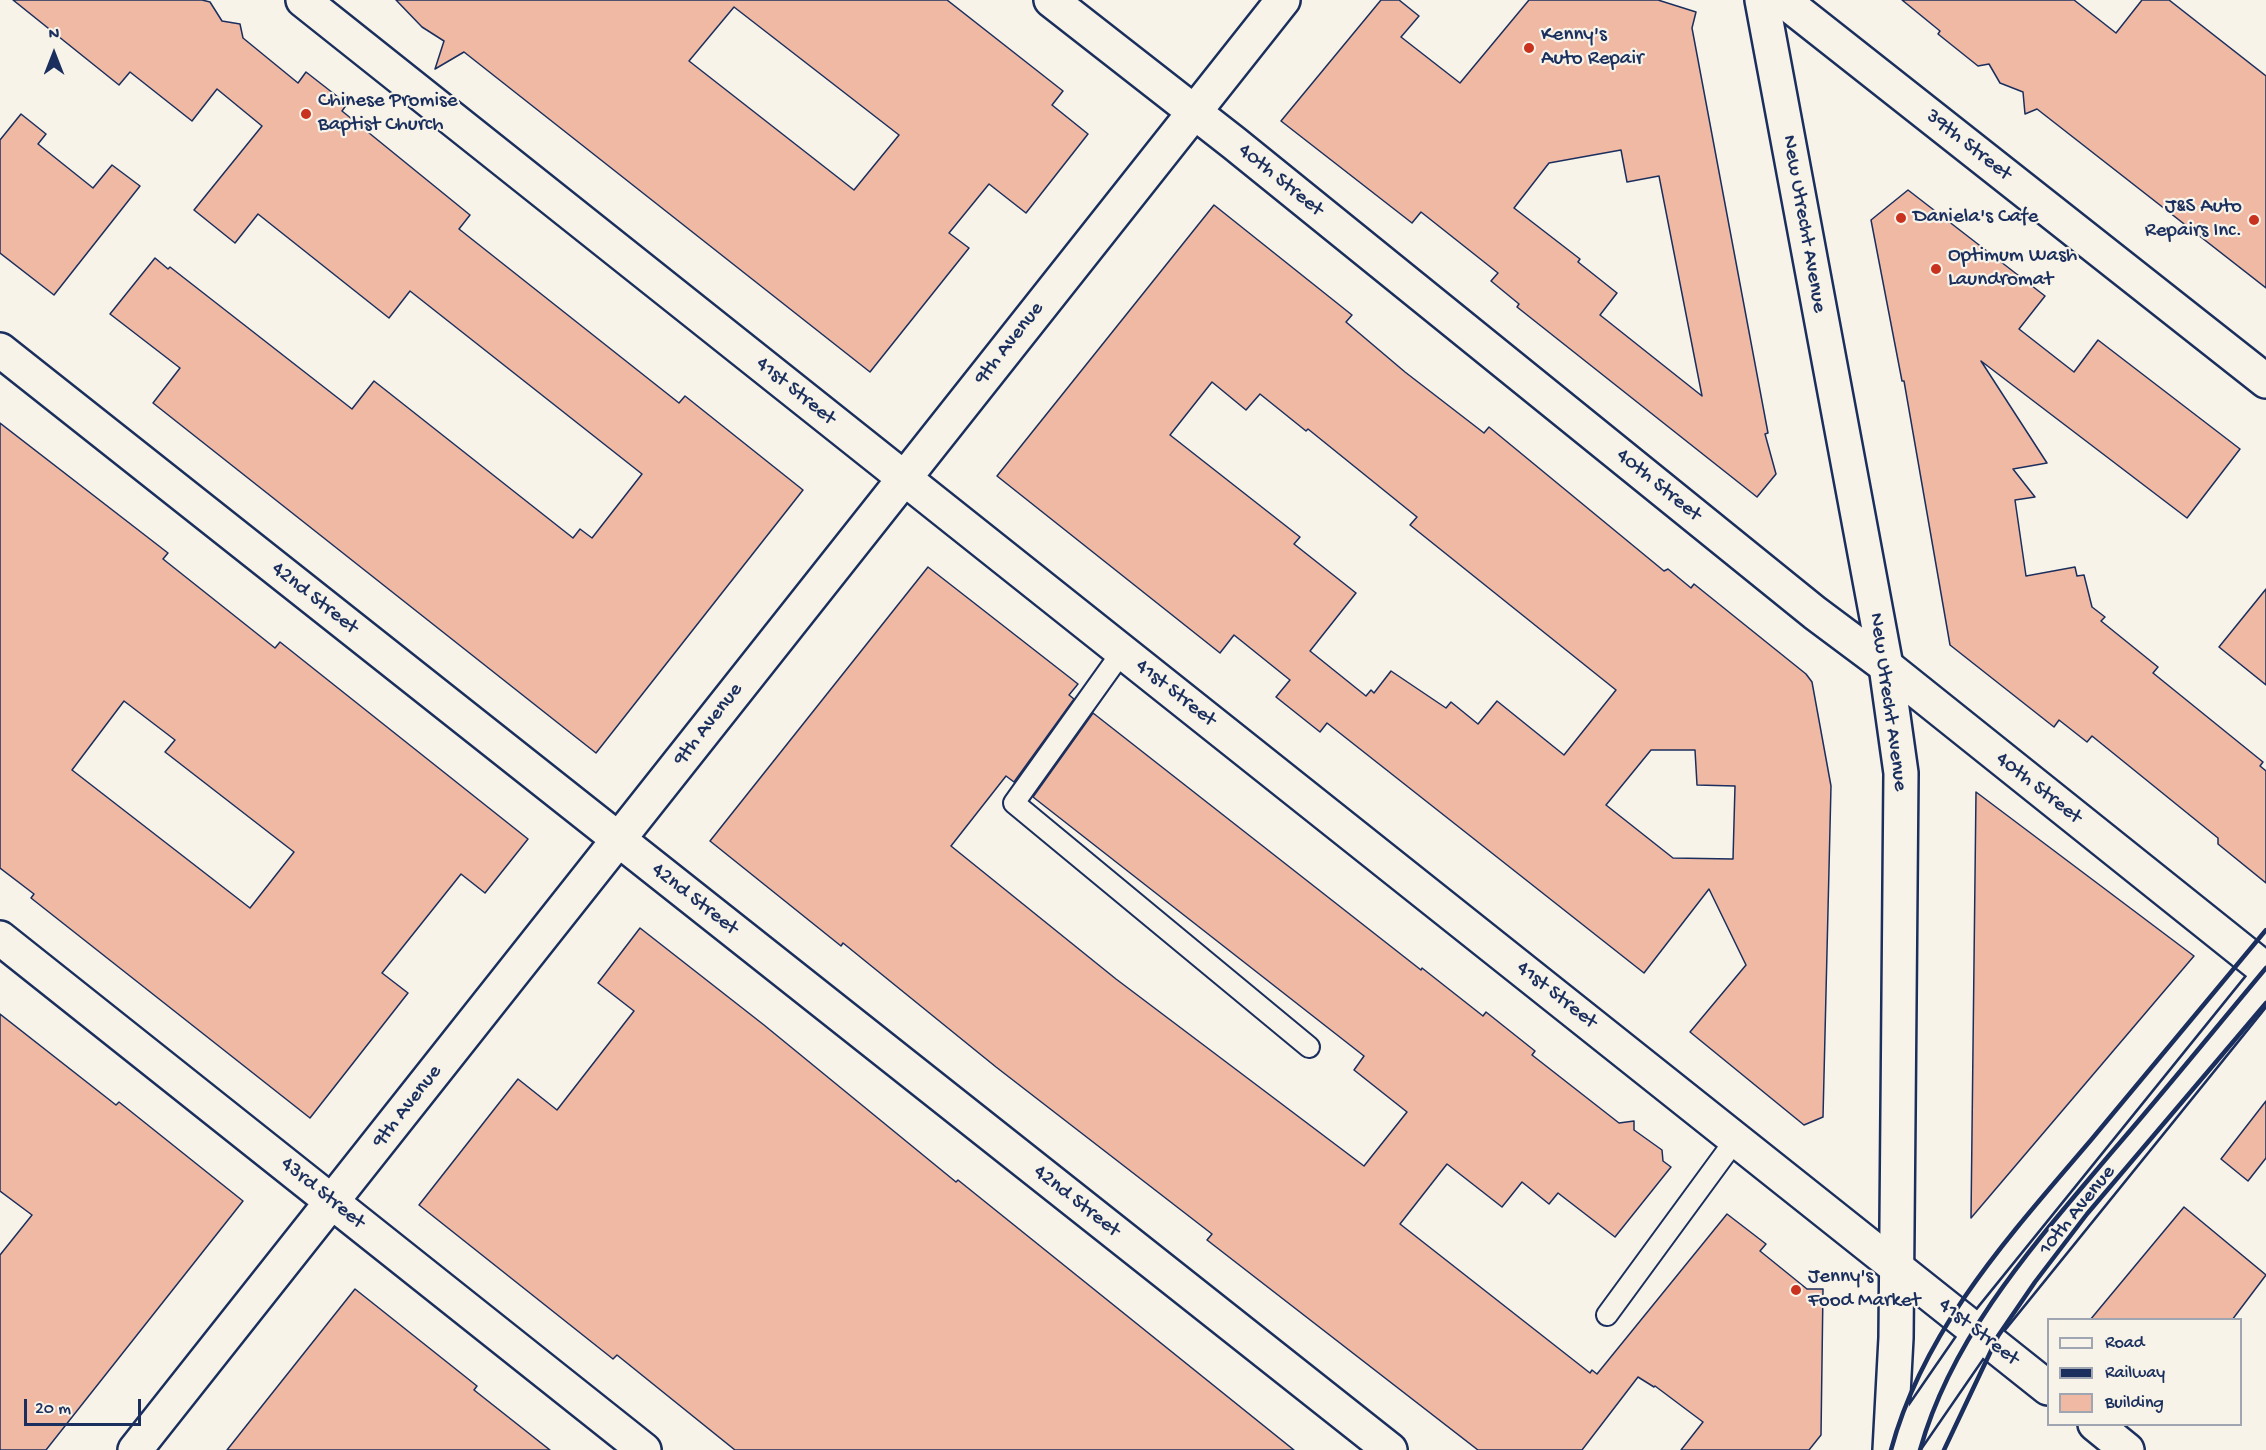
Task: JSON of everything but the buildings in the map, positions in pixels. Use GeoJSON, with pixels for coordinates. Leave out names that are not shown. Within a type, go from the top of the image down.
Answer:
{"type":"FeatureCollection","features":[{"type":"Feature","properties":{"kind":"street","name":"41st Street"},"geometry":{"type":"LineString","coordinates":[[303,0],[1736,1139],[1895,1268],[2047,1386]]}},
{"type":"Feature","properties":{"kind":"street","name":"40th Street"},"geometry":{"type":"LineString","coordinates":[[1052,0],[1815,613],[1886,666],[2266,970]]}},
{"type":"Feature","properties":{"kind":"street","name":"9th Avenue"},"geometry":{"type":"LineString","coordinates":[[135,1450],[1283,0]]}},
{"type":"Feature","properties":{"kind":"street","name":"New Utrecht Avenue"},"geometry":{"type":"LineString","coordinates":[[1762,0],[1886,666],[1901,773],[1896,1338],[1890,1450]]}},
{"type":"Feature","properties":{"kind":"street","name":"39th Street"},"geometry":{"type":"LineString","coordinates":[[1783,0],[2266,381]]}},
{"type":"Feature","properties":{"kind":"street","name":"42nd Street"},"geometry":{"type":"LineString","coordinates":[[0,350],[1390,1450]]}},
{"type":"Feature","properties":{"kind":"street","name":"43rd Street"},"geometry":{"type":"LineString","coordinates":[[0,938],[644,1450]]}},
{"type":"Feature","properties":{"kind":"street","name":"10th Avenue"},"geometry":{"type":"LineString","coordinates":[[1899,1450],[1979,1334],[2266,979]]}},
{"type":"Feature","properties":{"kind":"street"},"geometry":{"type":"LineString","coordinates":[[2096,1426],[2127,1450]]}},
{"type":"Feature","properties":{"kind":"lane"},"geometry":{"type":"LineString","coordinates":[[1122,652],[1014,803],[1309,1047]]}},
{"type":"Feature","properties":{"kind":"lane"},"geometry":{"type":"LineString","coordinates":[[1607,1315],[1736,1139]]}},
{"type":"Feature","properties":{"kind":"railway"},"geometry":{"type":"LineString","coordinates":[[1891,1450],[1906,1406],[1925,1363],[1973,1284],[2001,1247],[2266,930]]}},
{"type":"Feature","properties":{"kind":"railway"},"geometry":{"type":"LineString","coordinates":[[1920,1450],[1934,1408],[1953,1368],[1999,1292],[2054,1221],[2266,968]]}},
{"type":"Feature","properties":{"kind":"railway"},"geometry":{"type":"LineString","coordinates":[[1944,1450],[1998,1336],[2035,1282],[2087,1214],[2266,1003]]}},
{"type":"Feature","properties":{"kind":"place","name":"Kenny's Auto Repair"},"geometry":{"type":"Point","coordinates":[1529,48]}},
{"type":"Feature","properties":{"kind":"place","name":"Chinese Promise Baptist Church"},"geometry":{"type":"Point","coordinates":[306,114]}},
{"type":"Feature","properties":{"kind":"place","name":"Daniela's Cafe"},"geometry":{"type":"Point","coordinates":[1901,218]}},
{"type":"Feature","properties":{"kind":"place","name":"J&S Auto Repairs Inc."},"geometry":{"type":"Point","coordinates":[2254,220]}},
{"type":"Feature","properties":{"kind":"place","name":"Optimum Wash Laundromat"},"geometry":{"type":"Point","coordinates":[1936,269]}},
{"type":"Feature","properties":{"kind":"place","name":"Jenny's Food Market"},"geometry":{"type":"Point","coordinates":[1796,1290]}}]}
